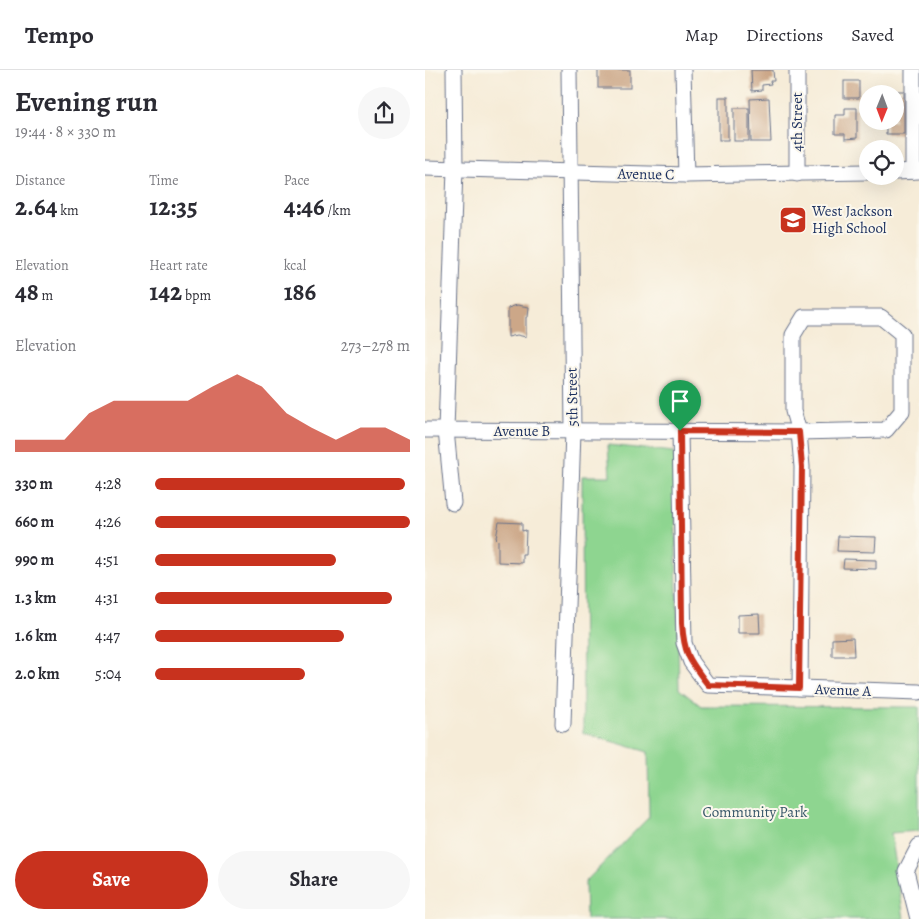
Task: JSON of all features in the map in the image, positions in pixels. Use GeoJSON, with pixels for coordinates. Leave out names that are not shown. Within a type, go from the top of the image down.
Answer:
{"type":"FeatureCollection","features":[{"type":"Feature","properties":{"kind":"street"},"geometry":{"type":"LineString","coordinates":[[453,504],[446,430],[455,169],[454,70]]}},
{"type":"Feature","properties":{"kind":"street","name":"5th Street"},"geometry":{"type":"LineString","coordinates":[[563,724],[573,431],[569,70]]}},
{"type":"Feature","properties":{"kind":"street"},"geometry":{"type":"LineString","coordinates":[[683,70],[685,175]]}},
{"type":"Feature","properties":{"kind":"street","name":"4th Street"},"geometry":{"type":"LineString","coordinates":[[797,70],[797,174]]}},
{"type":"Feature","properties":{"kind":"street"},"geometry":{"type":"LineString","coordinates":[[913,70],[916,171]]}},
{"type":"Feature","properties":{"kind":"street","name":"Avenue C"},"geometry":{"type":"LineString","coordinates":[[425,168],[685,175],[859,172]]}},
{"type":"Feature","properties":{"kind":"street"},"geometry":{"type":"LineString","coordinates":[[799,432],[886,430],[902,411],[902,334],[881,318],[804,317],[793,336],[793,411],[799,432],[802,467],[799,688]]}},
{"type":"Feature","properties":{"kind":"street","name":"Avenue B"},"geometry":{"type":"LineString","coordinates":[[425,430],[799,432]]}},
{"type":"Feature","properties":{"kind":"street","name":"Avenue A"},"geometry":{"type":"LineString","coordinates":[[680,431],[684,642],[691,662],[708,685],[919,692]]}},
{"type":"Feature","properties":{"kind":"street"},"geometry":{"type":"LineString","coordinates":[[917,919],[906,870],[919,846]]}},
{"type":"Feature","properties":{"kind":"green space","name":"Community Park"},"geometry":{"type":"Polygon","coordinates":[[[608,445],[674,452],[679,689],[701,706],[919,707],[919,831],[891,833],[904,919],[586,919],[585,882],[649,817],[648,752],[583,733],[582,476],[610,476],[608,445]]]}},
{"type":"Feature","properties":{"kind":"building"},"geometry":{"type":"Polygon","coordinates":[[[598,70],[630,70],[630,88],[598,88],[598,70]]]}},
{"type":"Feature","properties":{"kind":"building"},"geometry":{"type":"Polygon","coordinates":[[[751,70],[773,70],[774,81],[770,81],[771,84],[762,85],[762,90],[752,91],[751,70]]]}},
{"type":"Feature","properties":{"kind":"building"},"geometry":{"type":"Polygon","coordinates":[[[844,81],[859,81],[859,98],[844,98],[844,81]]]}},
{"type":"Feature","properties":{"kind":"building"},"geometry":{"type":"Polygon","coordinates":[[[719,97],[728,97],[728,140],[719,140],[719,97]]]}},
{"type":"Feature","properties":{"kind":"building"},"geometry":{"type":"Polygon","coordinates":[[[769,98],[771,142],[751,142],[750,99],[769,98]]]}},
{"type":"Feature","properties":{"kind":"building"},"geometry":{"type":"Polygon","coordinates":[[[734,108],[749,108],[749,141],[734,141],[734,108]]]}},
{"type":"Feature","properties":{"kind":"building"},"geometry":{"type":"Polygon","coordinates":[[[845,108],[857,108],[857,138],[845,139],[845,134],[835,134],[835,115],[845,115],[845,108]]]}},
{"type":"Feature","properties":{"kind":"building"},"geometry":{"type":"Polygon","coordinates":[[[886,130],[904,130],[904,134],[886,134],[886,130]]]}},
{"type":"Feature","properties":{"kind":"building"},"geometry":{"type":"Polygon","coordinates":[[[517,305],[529,307],[528,317],[526,317],[526,337],[517,335],[508,337],[508,308],[517,305]]]}},
{"type":"Feature","properties":{"kind":"building"},"geometry":{"type":"Polygon","coordinates":[[[499,522],[522,523],[522,531],[526,530],[525,554],[522,554],[522,563],[498,562],[498,540],[496,538],[499,522]]]}},
{"type":"Feature","properties":{"kind":"building"},"geometry":{"type":"Polygon","coordinates":[[[838,536],[876,537],[875,552],[837,551],[838,536]]]}},
{"type":"Feature","properties":{"kind":"building"},"geometry":{"type":"Polygon","coordinates":[[[844,559],[876,560],[876,569],[843,568],[844,559]]]}},
{"type":"Feature","properties":{"kind":"building"},"geometry":{"type":"Polygon","coordinates":[[[759,614],[760,633],[738,633],[738,615],[759,614]]]}},
{"type":"Feature","properties":{"kind":"building"},"geometry":{"type":"Polygon","coordinates":[[[853,638],[854,656],[832,656],[832,639],[853,638]]]}},
{"type":"Feature","properties":{"kind":"place","name":"West Jackson High School"},"geometry":{"type":"Point","coordinates":[793,220]}},
{"type":"Feature","properties":{"kind":"route"},"geometry":{"type":"LineString","coordinates":[[680,431],[799,432],[802,467],[799,688],[708,685],[691,662],[685,650],[682,623],[680,431]]}}]}
